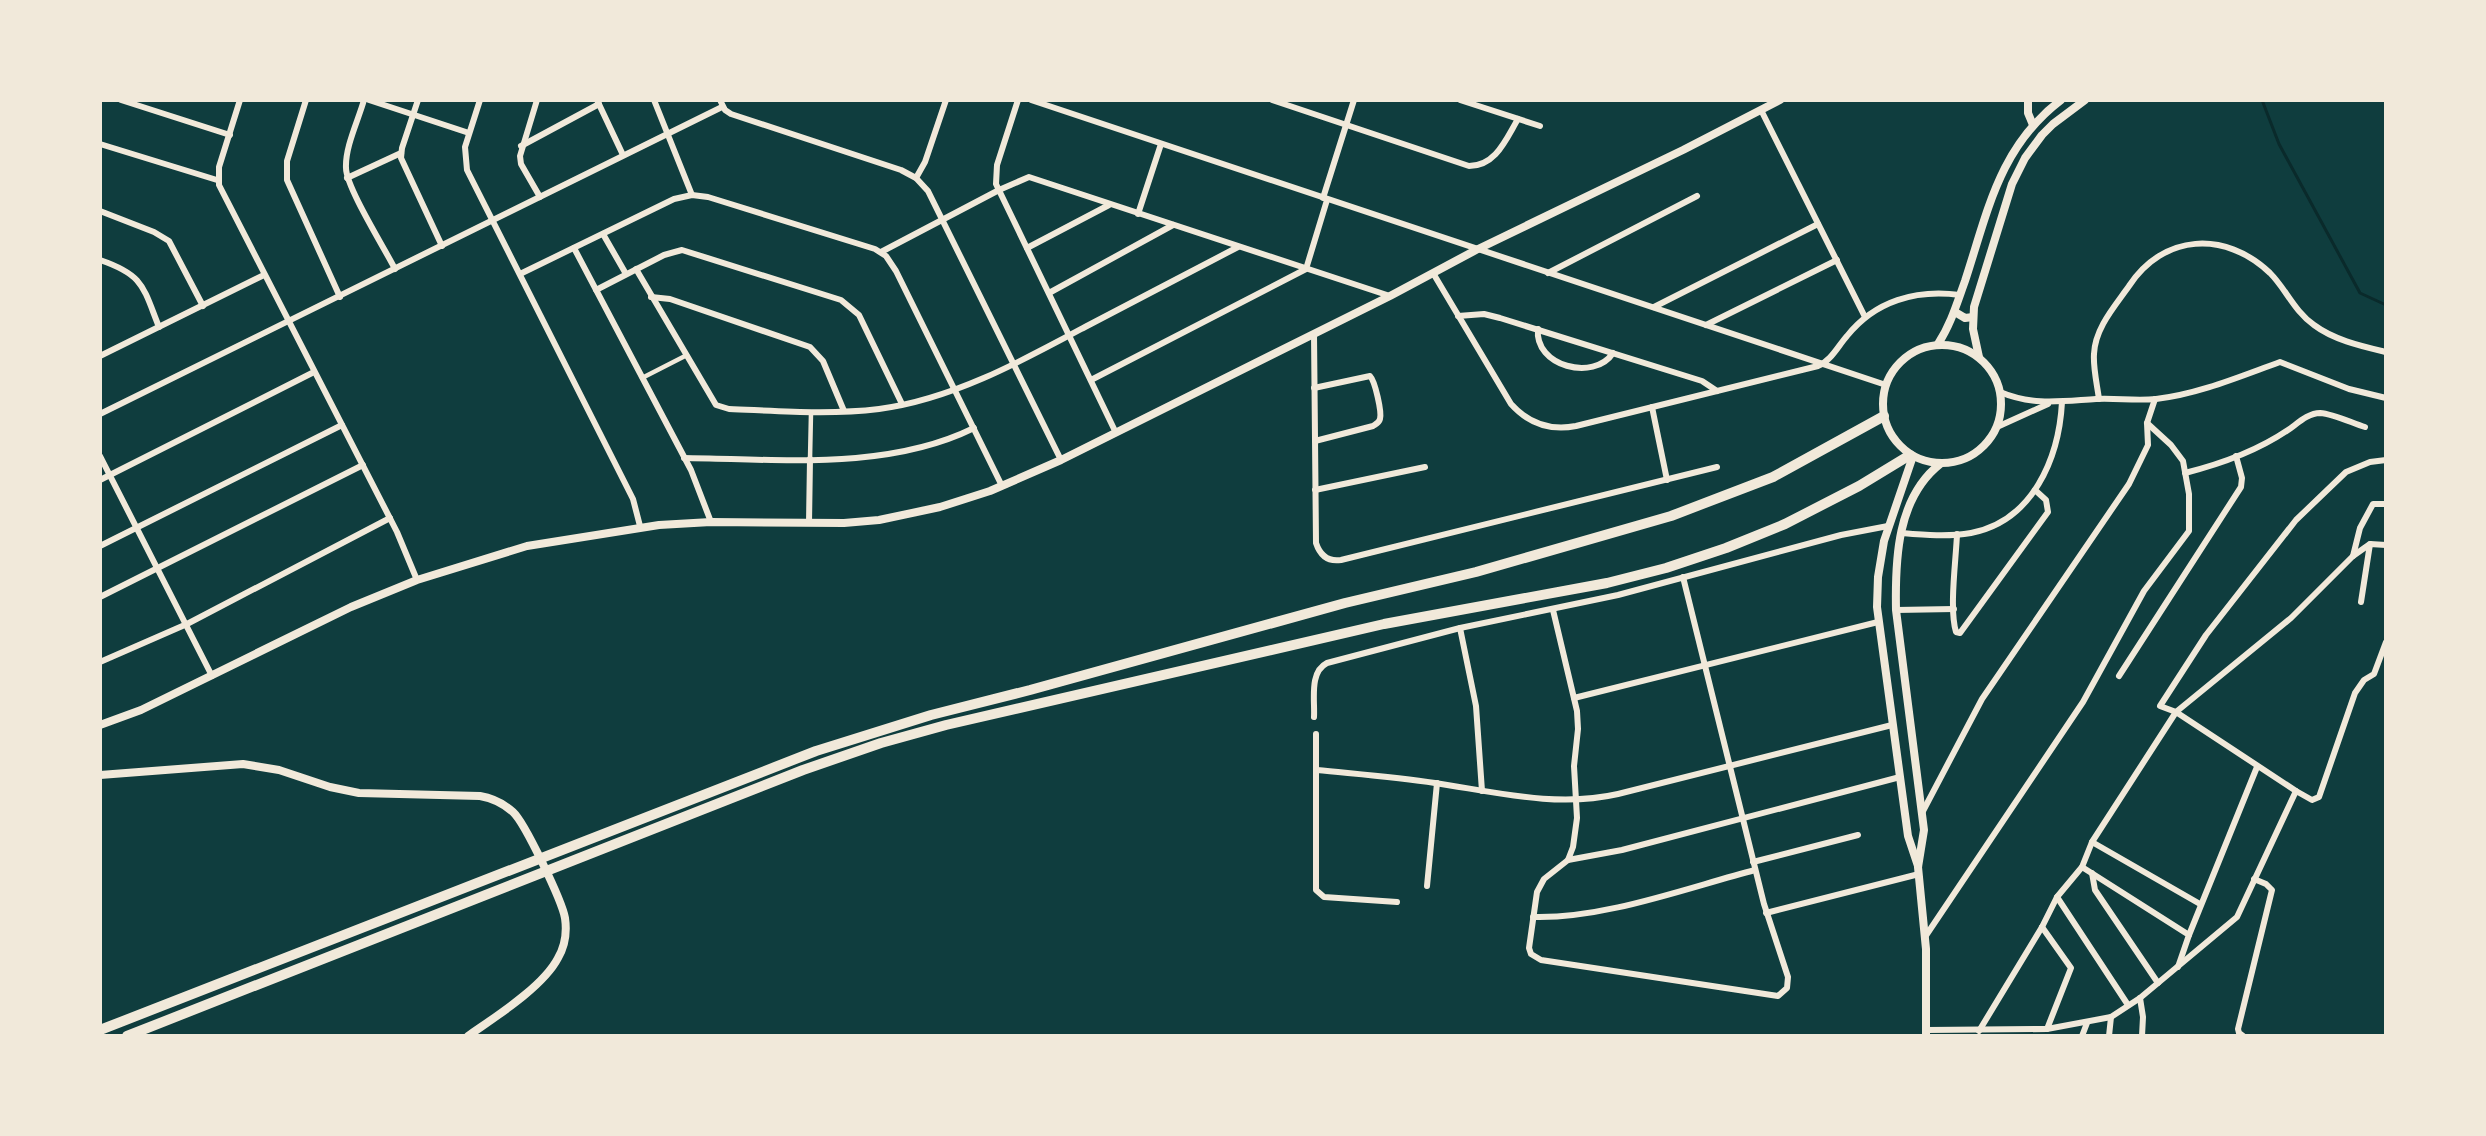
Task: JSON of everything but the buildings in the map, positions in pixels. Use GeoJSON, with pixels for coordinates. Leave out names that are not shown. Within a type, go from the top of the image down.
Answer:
{"type":"FeatureCollection","features":[{"type":"Feature","properties":{"kind":"highway"},"geometry":{"type":"LineString","coordinates":[[100,1030],[835,744],[931,715],[1345,603],[1488,568],[1671,516],[1773,477],[1884,416]]}},
{"type":"Feature","properties":{"kind":"highway"},"geometry":{"type":"LineString","coordinates":[[127,1035],[760,787],[881,743],[946,725],[1361,629],[1607,583],[1666,568],[1726,548],[1785,524],[1911,456]]}},
{"type":"Feature","properties":{"kind":"street"},"geometry":{"type":"LineString","coordinates":[[121,100],[230,135]]}},
{"type":"Feature","properties":{"kind":"street"},"geometry":{"type":"LineString","coordinates":[[240,100],[217,180],[404,545],[417,580]]}},
{"type":"Feature","properties":{"kind":"street"},"geometry":{"type":"LineString","coordinates":[[306,100],[287,161],[287,180],[340,297]]}},
{"type":"Feature","properties":{"kind":"street"},"geometry":{"type":"LineString","coordinates":[[395,269],[347,178],[347,158],[366,100],[469,133]]}},
{"type":"Feature","properties":{"kind":"street"},"geometry":{"type":"LineString","coordinates":[[418,100],[401,153],[404,169],[442,246]]}},
{"type":"Feature","properties":{"kind":"street"},"geometry":{"type":"LineString","coordinates":[[480,100],[465,147],[465,165],[633,499],[640,526]]}},
{"type":"Feature","properties":{"kind":"street"},"geometry":{"type":"LineString","coordinates":[[537,100],[521,146],[521,164],[540,197]]}},
{"type":"Feature","properties":{"kind":"street"},"geometry":{"type":"LineString","coordinates":[[654,100],[692,195]]}},
{"type":"Feature","properties":{"kind":"street"},"geometry":{"type":"LineString","coordinates":[[916,178],[925,162],[946,100]]}},
{"type":"Feature","properties":{"kind":"street"},"geometry":{"type":"LineString","coordinates":[[1018,100],[995,171],[999,190],[1116,433]]}},
{"type":"Feature","properties":{"kind":"street"},"geometry":{"type":"LineString","coordinates":[[1031,100],[1886,385]]}},
{"type":"Feature","properties":{"kind":"street"},"geometry":{"type":"LineString","coordinates":[[1272,100],[1294,104],[1346,125],[1475,166],[1494,158],[1518,119]]}},
{"type":"Feature","properties":{"kind":"street"},"geometry":{"type":"LineString","coordinates":[[1091,380],[1306,269],[1354,100]]}},
{"type":"Feature","properties":{"kind":"street"},"geometry":{"type":"LineString","coordinates":[[1460,100],[1540,126]]}},
{"type":"Feature","properties":{"kind":"street"},"geometry":{"type":"LineString","coordinates":[[100,725],[141,710],[351,607],[417,580],[527,546],[640,526],[711,522],[809,523],[879,520],[940,507],[1002,486],[1116,433],[1390,296],[1476,250],[1780,100]]}},
{"type":"Feature","properties":{"kind":"street"},"geometry":{"type":"LineString","coordinates":[[2028,100],[2028,117],[2032,125]]}},
{"type":"Feature","properties":{"kind":"street"},"geometry":{"type":"LineString","coordinates":[[1938,344],[1955,312],[2003,169],[2032,125],[2061,100]]}},
{"type":"Feature","properties":{"kind":"street"},"geometry":{"type":"LineString","coordinates":[[1979,357],[1974,339],[1973,317],[1976,297],[2018,170],[2042,135],[2085,100]]}},
{"type":"Feature","properties":{"kind":"street"},"geometry":{"type":"LineString","coordinates":[[521,146],[598,102],[624,155]]}},
{"type":"Feature","properties":{"kind":"street"},"geometry":{"type":"LineString","coordinates":[[100,414],[668,134],[721,104],[731,114],[901,170],[916,178],[928,191],[1061,460]]}},
{"type":"Feature","properties":{"kind":"street"},"geometry":{"type":"LineString","coordinates":[[1761,110],[1865,317]]}},
{"type":"Feature","properties":{"kind":"street"},"geometry":{"type":"LineString","coordinates":[[100,144],[217,180]]}},
{"type":"Feature","properties":{"kind":"street"},"geometry":{"type":"LineString","coordinates":[[1138,214],[1161,144]]}},
{"type":"Feature","properties":{"kind":"street"},"geometry":{"type":"LineString","coordinates":[[347,178],[401,153]]}},
{"type":"Feature","properties":{"kind":"street"},"geometry":{"type":"LineString","coordinates":[[881,252],[999,190],[1029,177],[1390,296]]}},
{"type":"Feature","properties":{"kind":"street"},"geometry":{"type":"LineString","coordinates":[[519,274],[674,199],[692,195],[708,197],[881,252],[894,266],[1002,486]]}},
{"type":"Feature","properties":{"kind":"street"},"geometry":{"type":"LineString","coordinates":[[1548,273],[1697,196]]}},
{"type":"Feature","properties":{"kind":"street"},"geometry":{"type":"LineString","coordinates":[[1027,248],[1109,205]]}},
{"type":"Feature","properties":{"kind":"street"},"geometry":{"type":"LineString","coordinates":[[100,211],[154,232],[169,241],[203,306]]}},
{"type":"Feature","properties":{"kind":"street"},"geometry":{"type":"LineString","coordinates":[[1654,307],[1818,224]]}},
{"type":"Feature","properties":{"kind":"street"},"geometry":{"type":"LineString","coordinates":[[1049,293],[1173,225]]}},
{"type":"Feature","properties":{"kind":"street"},"geometry":{"type":"LineString","coordinates":[[603,234],[626,274]]}},
{"type":"Feature","properties":{"kind":"street"},"geometry":{"type":"LineString","coordinates":[[2099,399],[2094,352],[2096,338],[2103,325],[2133,279],[2147,263],[2165,251],[2187,245],[2214,244],[2245,255],[2272,275],[2299,311],[2312,323],[2331,335],[2385,352]]}},
{"type":"Feature","properties":{"kind":"street"},"geometry":{"type":"LineString","coordinates":[[636,269],[714,403],[719,407],[811,412],[844,411],[879,409],[955,389],[1014,364],[1070,336],[1239,247]]}},
{"type":"Feature","properties":{"kind":"street"},"geometry":{"type":"LineString","coordinates":[[574,248],[684,458],[700,491],[711,522]]}},
{"type":"Feature","properties":{"kind":"street"},"geometry":{"type":"LineString","coordinates":[[596,290],[671,252],[686,250],[841,300],[859,315],[902,404]]}},
{"type":"Feature","properties":{"kind":"street"},"geometry":{"type":"LineString","coordinates":[[100,260],[124,269],[141,282],[159,327]]}},
{"type":"Feature","properties":{"kind":"street"},"geometry":{"type":"LineString","coordinates":[[1706,325],[1837,260]]}},
{"type":"Feature","properties":{"kind":"street"},"geometry":{"type":"LineString","coordinates":[[1433,273],[1511,404],[1523,416],[1537,424],[1552,428],[1568,428],[1824,364],[1865,317],[1887,303],[1910,296],[1935,293],[1960,295]]}},
{"type":"Feature","properties":{"kind":"street"},"geometry":{"type":"LineString","coordinates":[[102,353],[264,275]]}},
{"type":"Feature","properties":{"kind":"street"},"geometry":{"type":"LineString","coordinates":[[651,297],[670,298],[810,347],[823,361],[844,411]]}},
{"type":"Feature","properties":{"kind":"street"},"geometry":{"type":"LineString","coordinates":[[1955,312],[1965,318],[1973,317]]}},
{"type":"Feature","properties":{"kind":"street"},"geometry":{"type":"LineString","coordinates":[[1458,316],[1492,315],[1702,381],[1718,391]]}},
{"type":"Feature","properties":{"kind":"street"},"geometry":{"type":"LineString","coordinates":[[1538,329],[1539,342],[1546,356],[1577,368],[1605,361],[1612,353]]}},
{"type":"Feature","properties":{"kind":"street"},"geometry":{"type":"LineString","coordinates":[[1314,334],[1316,543],[1323,555],[1336,561],[1717,468]]}},
{"type":"Feature","properties":{"kind":"street"},"geometry":{"type":"LineString","coordinates":[[1938,344],[1959,347],[1979,357],[1993,372],[2000,392],[2001,404],[1996,427],[1990,439],[1974,454],[1954,463],[1940,464],[1911,456],[1893,438],[1884,416],[1886,385],[1891,374],[1906,357],[1938,344]]}},
{"type":"Feature","properties":{"kind":"street"},"geometry":{"type":"LineString","coordinates":[[642,378],[687,355]]}},
{"type":"Feature","properties":{"kind":"street"},"geometry":{"type":"LineString","coordinates":[[2000,392],[2024,400],[2052,403],[2099,399],[2155,399],[2216,384],[2280,362],[2349,389],[2385,398]]}},
{"type":"Feature","properties":{"kind":"street"},"geometry":{"type":"LineString","coordinates":[[100,480],[314,372]]}},
{"type":"Feature","properties":{"kind":"street"},"geometry":{"type":"LineString","coordinates":[[1314,388],[1370,376],[1374,380],[1380,415],[1378,422],[1373,426],[1315,441]]}},
{"type":"Feature","properties":{"kind":"street"},"geometry":{"type":"LineString","coordinates":[[1922,813],[1982,699],[2129,484],[2148,445],[2146,423],[2155,399]]}},
{"type":"Feature","properties":{"kind":"street"},"geometry":{"type":"LineString","coordinates":[[1902,533],[1971,533],[1997,523],[2018,508],[2035,490],[2046,472],[2059,433],[2062,402]]}},
{"type":"Feature","properties":{"kind":"street"},"geometry":{"type":"LineString","coordinates":[[1996,427],[2052,403]]}},
{"type":"Feature","properties":{"kind":"street"},"geometry":{"type":"LineString","coordinates":[[1652,407],[1667,480]]}},
{"type":"Feature","properties":{"kind":"street"},"geometry":{"type":"LineString","coordinates":[[809,523],[811,412]]}},
{"type":"Feature","properties":{"kind":"street"},"geometry":{"type":"LineString","coordinates":[[2185,472],[2216,465],[2276,438],[2310,416],[2321,413],[2365,427]]}},
{"type":"Feature","properties":{"kind":"street"},"geometry":{"type":"LineString","coordinates":[[1925,938],[2083,702],[2145,591],[2188,531],[2189,494],[2183,461],[2171,445],[2146,423]]}},
{"type":"Feature","properties":{"kind":"street"},"geometry":{"type":"LineString","coordinates":[[100,546],[139,529],[342,425]]}},
{"type":"Feature","properties":{"kind":"street"},"geometry":{"type":"LineString","coordinates":[[684,458],[810,459],[864,456],[907,450],[944,440],[974,428]]}},
{"type":"Feature","properties":{"kind":"street"},"geometry":{"type":"LineString","coordinates":[[100,456],[160,568],[212,676]]}},
{"type":"Feature","properties":{"kind":"street"},"geometry":{"type":"LineString","coordinates":[[1911,456],[1888,526],[1878,577],[1878,622],[1908,836],[1919,870]]}},
{"type":"Feature","properties":{"kind":"street"},"geometry":{"type":"LineString","coordinates":[[2119,676],[2241,487],[2242,478],[2236,456]]}},
{"type":"Feature","properties":{"kind":"street"},"geometry":{"type":"LineString","coordinates":[[2385,460],[2370,462],[2346,472],[2296,520],[2206,635],[2160,706],[2176,712],[2257,767],[2312,800],[2319,797],[2355,693],[2364,680],[2374,674],[2385,642]]}},
{"type":"Feature","properties":{"kind":"street"},"geometry":{"type":"LineString","coordinates":[[1940,464],[1919,486],[1902,533],[1896,567],[1896,610],[1924,830],[1919,870],[1925,938],[1927,1033],[2047,1029],[2087,1023],[2111,1017],[2140,998],[2237,917],[2296,791]]}},
{"type":"Feature","properties":{"kind":"street"},"geometry":{"type":"LineString","coordinates":[[100,597],[363,465]]}},
{"type":"Feature","properties":{"kind":"street"},"geometry":{"type":"LineString","coordinates":[[1316,490],[1425,467]]}},
{"type":"Feature","properties":{"kind":"street"},"geometry":{"type":"LineString","coordinates":[[1957,534],[1954,628],[1960,633],[2048,512],[2046,500],[2035,490]]}},
{"type":"Feature","properties":{"kind":"street"},"geometry":{"type":"LineString","coordinates":[[2353,556],[2360,528],[2373,504],[2385,504]]}},
{"type":"Feature","properties":{"kind":"street"},"geometry":{"type":"LineString","coordinates":[[100,662],[187,624],[390,518]]}},
{"type":"Feature","properties":{"kind":"street"},"geometry":{"type":"LineString","coordinates":[[1314,717],[1316,674],[1323,664],[1460,628],[1618,596],[1841,535],[1888,526]]}},
{"type":"Feature","properties":{"kind":"street"},"geometry":{"type":"LineString","coordinates":[[2361,602],[2370,544]]}},
{"type":"Feature","properties":{"kind":"street"},"geometry":{"type":"LineString","coordinates":[[1979,1031],[2042,927],[2057,897],[2082,867],[2092,842],[2176,712],[2290,618],[2353,556],[2370,544],[2385,544]]}},
{"type":"Feature","properties":{"kind":"street"},"geometry":{"type":"LineString","coordinates":[[1683,577],[1731,765],[1743,818],[1753,862],[1766,913],[1789,981],[1787,988],[1778,996],[1537,959],[1531,954],[1529,948],[1539,886],[1568,860],[1622,850],[1743,818],[1900,777]]}},
{"type":"Feature","properties":{"kind":"street"},"geometry":{"type":"LineString","coordinates":[[1896,610],[1954,609]]}},
{"type":"Feature","properties":{"kind":"street"},"geometry":{"type":"LineString","coordinates":[[1553,610],[1578,718],[1574,766],[1577,799],[1573,847],[1568,860]]}},
{"type":"Feature","properties":{"kind":"street"},"geometry":{"type":"LineString","coordinates":[[1574,698],[1878,622]]}},
{"type":"Feature","properties":{"kind":"street"},"geometry":{"type":"LineString","coordinates":[[1460,628],[1476,706],[1482,791]]}},
{"type":"Feature","properties":{"kind":"street"},"geometry":{"type":"LineString","coordinates":[[1317,770],[1437,783],[1528,797],[1577,799],[1608,796],[1892,724]]}},
{"type":"Feature","properties":{"kind":"street"},"geometry":{"type":"LineString","coordinates":[[1316,734],[1315,886],[1318,894],[1324,897],[1397,902]]}},
{"type":"Feature","properties":{"kind":"street"},"geometry":{"type":"LineString","coordinates":[[100,775],[243,764],[279,770],[358,793],[480,796],[500,802],[513,812],[523,825],[563,909],[566,931],[562,950],[554,965],[521,997],[468,1035]]}},
{"type":"Feature","properties":{"kind":"street"},"geometry":{"type":"LineString","coordinates":[[2178,967],[2200,904],[2257,767]]}},
{"type":"Feature","properties":{"kind":"street"},"geometry":{"type":"LineString","coordinates":[[1427,886],[1437,783]]}},
{"type":"Feature","properties":{"kind":"street"},"geometry":{"type":"LineString","coordinates":[[1908,836],[1919,837],[1924,830]]}},
{"type":"Feature","properties":{"kind":"street"},"geometry":{"type":"LineString","coordinates":[[1753,862],[1858,835]]}},
{"type":"Feature","properties":{"kind":"street"},"geometry":{"type":"LineString","coordinates":[[2092,842],[2200,904]]}},
{"type":"Feature","properties":{"kind":"street"},"geometry":{"type":"LineString","coordinates":[[2082,867],[2189,935]]}},
{"type":"Feature","properties":{"kind":"street"},"geometry":{"type":"LineString","coordinates":[[1533,917],[1560,917],[1600,912],[1755,870]]}},
{"type":"Feature","properties":{"kind":"street"},"geometry":{"type":"LineString","coordinates":[[1766,913],[1919,870]]}},
{"type":"Feature","properties":{"kind":"street"},"geometry":{"type":"LineString","coordinates":[[2092,873],[2095,890],[2158,983]]}},
{"type":"Feature","properties":{"kind":"street"},"geometry":{"type":"LineString","coordinates":[[2243,1035],[2238,1029],[2272,890],[2269,886],[2254,879]]}},
{"type":"Feature","properties":{"kind":"street"},"geometry":{"type":"LineString","coordinates":[[2057,897],[2128,1005]]}},
{"type":"Feature","properties":{"kind":"street"},"geometry":{"type":"LineString","coordinates":[[2042,927],[2071,968],[2047,1029]]}},
{"type":"Feature","properties":{"kind":"street"},"geometry":{"type":"LineString","coordinates":[[2140,998],[2143,1017],[2142,1035]]}},
{"type":"Feature","properties":{"kind":"street"},"geometry":{"type":"LineString","coordinates":[[2109,1035],[2111,1017]]}},
{"type":"Feature","properties":{"kind":"street"},"geometry":{"type":"LineString","coordinates":[[2082,1035],[2087,1023]]}},
{"type":"Feature","properties":{"kind":"waterway"},"geometry":{"type":"LineString","coordinates":[[2262,100],[2279,144],[2360,293],[2386,305]]}}]}
